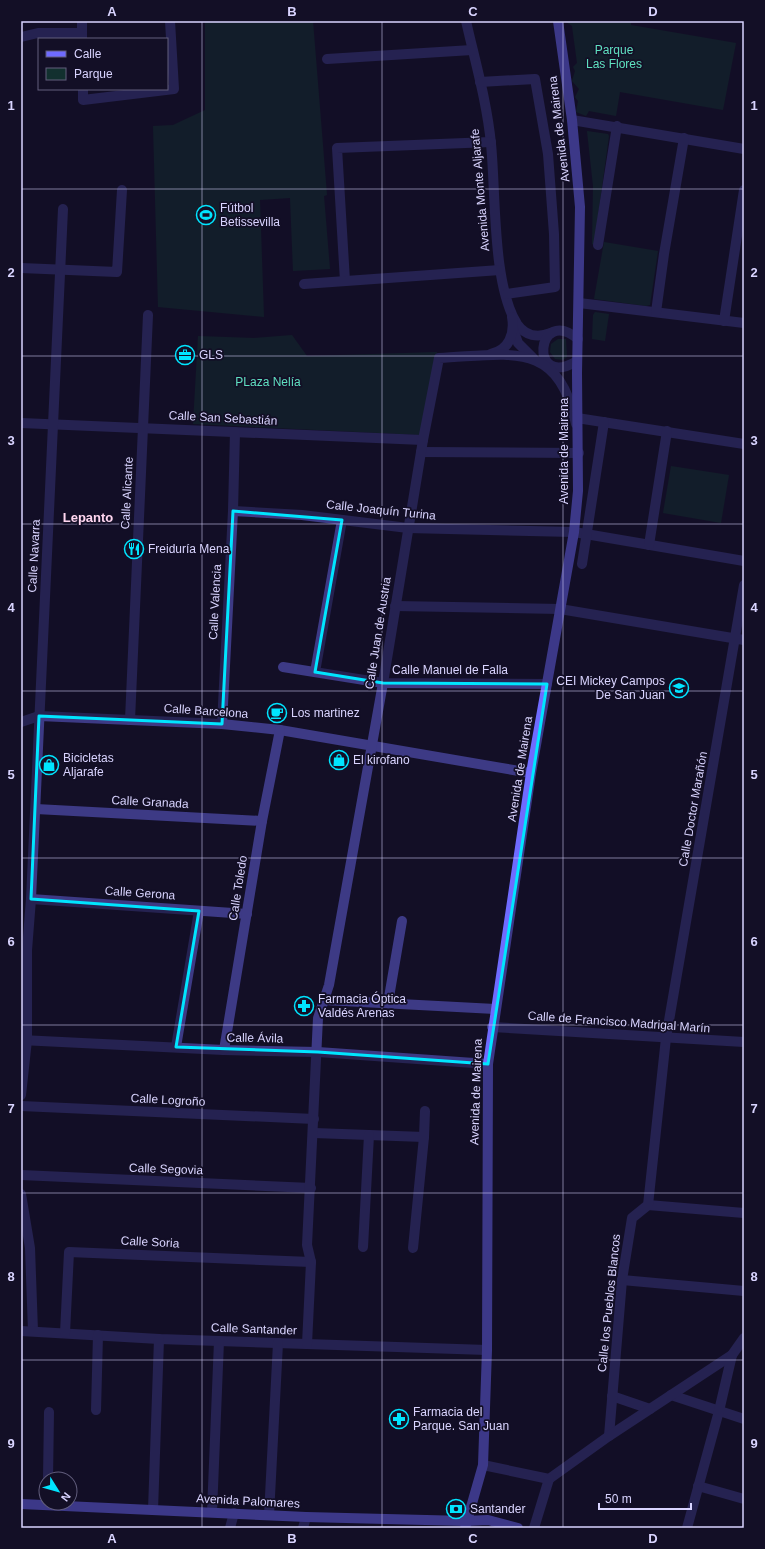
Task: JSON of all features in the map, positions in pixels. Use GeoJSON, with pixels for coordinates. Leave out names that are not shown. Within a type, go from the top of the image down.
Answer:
{"type":"FeatureCollection","features":[{"type":"Feature","properties":{"kind":"street"},"geometry":{"type":"LineString","coordinates":[[21,37],[38,33],[82,36],[82,21]]}},
{"type":"Feature","properties":{"kind":"street"},"geometry":{"type":"LineString","coordinates":[[168,90],[174,89],[170,21]]}},
{"type":"Feature","properties":{"kind":"street","name":"Avenida Monte Aljarafe"},"geometry":{"type":"LineString","coordinates":[[466,21],[480,82],[491,142],[500,270],[510,309]]}},
{"type":"Feature","properties":{"kind":"street","name":"Avenida de Mairena"},"geometry":{"type":"LineString","coordinates":[[466,1525],[483,1465],[487,1350],[488,1064],[492,1027],[531,774],[574,532],[578,491],[579,453],[577,418],[577,361],[580,207],[572,120],[558,21]]}},
{"type":"Feature","properties":{"kind":"street"},"geometry":{"type":"LineString","coordinates":[[327,59],[472,50]]}},
{"type":"Feature","properties":{"kind":"street"},"geometry":{"type":"LineString","coordinates":[[480,82],[535,79],[548,154],[554,234],[555,287],[506,294]]}},
{"type":"Feature","properties":{"kind":"street"},"geometry":{"type":"LineString","coordinates":[[83,90],[83,100],[166,90]]}},
{"type":"Feature","properties":{"kind":"street"},"geometry":{"type":"LineString","coordinates":[[572,120],[617,126],[744,149]]}},
{"type":"Feature","properties":{"kind":"street"},"geometry":{"type":"LineString","coordinates":[[598,245],[617,126]]}},
{"type":"Feature","properties":{"kind":"street"},"geometry":{"type":"LineString","coordinates":[[656,312],[664,254],[684,138]]}},
{"type":"Feature","properties":{"kind":"street"},"geometry":{"type":"LineString","coordinates":[[345,281],[337,148],[491,142]]}},
{"type":"Feature","properties":{"kind":"street"},"geometry":{"type":"LineString","coordinates":[[21,268],[117,272],[122,190]]}},
{"type":"Feature","properties":{"kind":"street"},"geometry":{"type":"LineString","coordinates":[[724,321],[744,190]]}},
{"type":"Feature","properties":{"kind":"street","name":"Calle Navarra"},"geometry":{"type":"LineString","coordinates":[[21,1095],[24,1040],[24,950],[31,899],[36,809],[63,209]]}},
{"type":"Feature","properties":{"kind":"street"},"geometry":{"type":"LineString","coordinates":[[304,284],[500,270]]}},
{"type":"Feature","properties":{"kind":"street"},"geometry":{"type":"LineString","coordinates":[[579,303],[744,323]]}},
{"type":"Feature","properties":{"kind":"street"},"geometry":{"type":"LineString","coordinates":[[510,309],[513,329],[517,340],[525,351],[551,371],[565,391],[578,435]]}},
{"type":"Feature","properties":{"kind":"street"},"geometry":{"type":"LineString","coordinates":[[510,309],[521,329],[526,334],[535,336]]}},
{"type":"Feature","properties":{"kind":"street","name":"Calle Alicante"},"geometry":{"type":"LineString","coordinates":[[130,720],[148,315]]}},
{"type":"Feature","properties":{"kind":"street"},"geometry":{"type":"LineString","coordinates":[[502,349],[510,341],[513,329]]}},
{"type":"Feature","properties":{"kind":"street"},"geometry":{"type":"LineString","coordinates":[[485,356],[502,349],[517,340],[551,333],[565,331],[578,339]]}},
{"type":"Feature","properties":{"kind":"street"},"geometry":{"type":"LineString","coordinates":[[551,333],[545,340],[543,354],[547,362],[555,367],[564,368],[577,361]]}},
{"type":"Feature","properties":{"kind":"street","name":"Calle Juan de Austria"},"geometry":{"type":"LineString","coordinates":[[308,1344],[311,1262],[307,1245],[318,1052],[318,1018],[329,985],[383,683],[423,440],[439,358],[518,355],[555,367]]}},
{"type":"Feature","properties":{"kind":"street"},"geometry":{"type":"LineString","coordinates":[[577,418],[744,444]]}},
{"type":"Feature","properties":{"kind":"street"},"geometry":{"type":"LineString","coordinates":[[582,564],[604,422]]}},
{"type":"Feature","properties":{"kind":"street","name":"Calle San Sebastián"},"geometry":{"type":"LineString","coordinates":[[21,423],[423,440]]}},
{"type":"Feature","properties":{"kind":"street","name":"Calle Valencia"},"geometry":{"type":"LineString","coordinates":[[222,724],[233,510],[235,432]]}},
{"type":"Feature","properties":{"kind":"street"},"geometry":{"type":"LineString","coordinates":[[649,545],[667,432]]}},
{"type":"Feature","properties":{"kind":"street"},"geometry":{"type":"LineString","coordinates":[[421,452],[579,453]]}},
{"type":"Feature","properties":{"kind":"street","name":"Calle Joaquín Turina"},"geometry":{"type":"LineString","coordinates":[[233,510],[302,515],[408,528],[574,532],[744,561]]}},
{"type":"Feature","properties":{"kind":"street"},"geometry":{"type":"LineString","coordinates":[[315,672],[342,520]]}},
{"type":"Feature","properties":{"kind":"street","name":"Calle Doctor Marañón"},"geometry":{"type":"LineString","coordinates":[[666,1038],[740,640],[744,585]]}},
{"type":"Feature","properties":{"kind":"street"},"geometry":{"type":"LineString","coordinates":[[395,606],[560,609],[740,640]]}},
{"type":"Feature","properties":{"kind":"street","name":"Calle Manuel de Falla"},"geometry":{"type":"LineString","coordinates":[[283,667],[383,683],[547,684]]}},
{"type":"Feature","properties":{"kind":"street","name":"Calle Barcelona"},"geometry":{"type":"LineString","coordinates":[[21,722],[39,716],[222,724],[280,730],[531,774]]}},
{"type":"Feature","properties":{"kind":"street","name":"Calle Toledo"},"geometry":{"type":"LineString","coordinates":[[224,1050],[262,821],[280,730]]}},
{"type":"Feature","properties":{"kind":"street","name":"Calle Granada"},"geometry":{"type":"LineString","coordinates":[[36,809],[262,821]]}},
{"type":"Feature","properties":{"kind":"street","name":"Calle Gerona"},"geometry":{"type":"LineString","coordinates":[[31,899],[247,914]]}},
{"type":"Feature","properties":{"kind":"street"},"geometry":{"type":"LineString","coordinates":[[176,1047],[199,911]]}},
{"type":"Feature","properties":{"kind":"street"},"geometry":{"type":"LineString","coordinates":[[388,1003],[402,920]]}},
{"type":"Feature","properties":{"kind":"street"},"geometry":{"type":"LineString","coordinates":[[324,1000],[495,1009]]}},
{"type":"Feature","properties":{"kind":"street","name":"Calle de Francisco Madrigal Marín"},"geometry":{"type":"LineString","coordinates":[[492,1027],[744,1042]]}},
{"type":"Feature","properties":{"kind":"street"},"geometry":{"type":"LineString","coordinates":[[666,1038],[648,1205],[744,1213]]}},
{"type":"Feature","properties":{"kind":"street","name":"Calle Ávila"},"geometry":{"type":"LineString","coordinates":[[24,1040],[224,1050],[318,1052],[488,1064]]}},
{"type":"Feature","properties":{"kind":"street","name":"Calle Logroño"},"geometry":{"type":"LineString","coordinates":[[21,1106],[314,1119]]}},
{"type":"Feature","properties":{"kind":"street"},"geometry":{"type":"LineString","coordinates":[[413,1248],[424,1137],[425,1111]]}},
{"type":"Feature","properties":{"kind":"street"},"geometry":{"type":"LineString","coordinates":[[314,1133],[424,1137]]}},
{"type":"Feature","properties":{"kind":"street"},"geometry":{"type":"LineString","coordinates":[[363,1247],[369,1135]]}},
{"type":"Feature","properties":{"kind":"street","name":"Calle Segovia"},"geometry":{"type":"LineString","coordinates":[[21,1175],[311,1188]]}},
{"type":"Feature","properties":{"kind":"street"},"geometry":{"type":"LineString","coordinates":[[21,1194],[30,1248],[33,1331]]}},
{"type":"Feature","properties":{"kind":"street","name":"Calle los Pueblos Blancos"},"geometry":{"type":"LineString","coordinates":[[609,1436],[622,1280],[632,1218],[648,1205]]}},
{"type":"Feature","properties":{"kind":"street","name":"Calle Soria"},"geometry":{"type":"LineString","coordinates":[[65,1333],[70,1252],[311,1262]]}},
{"type":"Feature","properties":{"kind":"street"},"geometry":{"type":"LineString","coordinates":[[622,1280],[744,1291]]}},
{"type":"Feature","properties":{"kind":"street","name":"Calle Santander"},"geometry":{"type":"LineString","coordinates":[[21,1331],[159,1339],[487,1350]]}},
{"type":"Feature","properties":{"kind":"street"},"geometry":{"type":"LineString","coordinates":[[96,1410],[98,1335]]}},
{"type":"Feature","properties":{"kind":"street"},"geometry":{"type":"LineString","coordinates":[[534,1528],[549,1479],[609,1436],[732,1355],[744,1338]]}},
{"type":"Feature","properties":{"kind":"street"},"geometry":{"type":"LineString","coordinates":[[153,1510],[159,1339]]}},
{"type":"Feature","properties":{"kind":"street"},"geometry":{"type":"LineString","coordinates":[[212,1512],[219,1341]]}},
{"type":"Feature","properties":{"kind":"street"},"geometry":{"type":"LineString","coordinates":[[269,1515],[278,1343]]}},
{"type":"Feature","properties":{"kind":"street"},"geometry":{"type":"LineString","coordinates":[[687,1528],[719,1411],[732,1355]]}},
{"type":"Feature","properties":{"kind":"street"},"geometry":{"type":"LineString","coordinates":[[671,1395],[744,1419]]}},
{"type":"Feature","properties":{"kind":"street"},"geometry":{"type":"LineString","coordinates":[[612,1396],[650,1409]]}},
{"type":"Feature","properties":{"kind":"street"},"geometry":{"type":"LineString","coordinates":[[48,1471],[49,1412]]}},
{"type":"Feature","properties":{"kind":"street"},"geometry":{"type":"LineString","coordinates":[[483,1465],[549,1479]]}},
{"type":"Feature","properties":{"kind":"street"},"geometry":{"type":"LineString","coordinates":[[698,1486],[744,1499]]}},
{"type":"Feature","properties":{"kind":"street","name":"Avenida Palomares"},"geometry":{"type":"LineString","coordinates":[[23,1503],[38,1504]]}},
{"type":"Feature","properties":{"kind":"street","name":"Avenida Palomares"},"geometry":{"type":"LineString","coordinates":[[78,1506],[466,1525],[488,1520],[518,1528]]}},
{"type":"Feature","properties":{"kind":"street"},"geometry":{"type":"LineString","coordinates":[[230,1528],[234,1513]]}},
{"type":"Feature","properties":{"kind":"street"},"geometry":{"type":"LineString","coordinates":[[303,1528],[306,1516]]}},
{"type":"Feature","properties":{"kind":"highlighted area"},"geometry":{"type":"Polygon","coordinates":[[[233,511],[342,520],[315,672],[383,683],[547,684],[488,1064],[318,1052],[176,1047],[199,911],[31,899],[39,716],[222,724],[233,511]]]}},
{"type":"Feature","properties":{"kind":"green space"},"geometry":{"type":"Polygon","coordinates":[[[205,21],[313,21],[327,195],[324,196],[330,269],[293,271],[290,198],[260,200],[264,317],[158,307],[153,126],[173,125],[205,110],[205,21]]]}},
{"type":"Feature","properties":{"kind":"green space","name":"Parque Las Flores"},"geometry":{"type":"Polygon","coordinates":[[[565,21],[631,21],[631,25],[736,43],[723,110],[620,92],[616,116],[589,111],[586,116],[576,112],[578,101],[575,97],[579,89],[572,81],[575,71],[573,67],[577,63],[572,26],[565,21]]]}},
{"type":"Feature","properties":{"kind":"green space"},"geometry":{"type":"Polygon","coordinates":[[[587,131],[608,134],[609,136],[594,245],[592,244],[593,186],[587,131]]]}},
{"type":"Feature","properties":{"kind":"green space"},"geometry":{"type":"Polygon","coordinates":[[[604,242],[658,251],[650,305],[646,306],[594,299],[604,242]]]}},
{"type":"Feature","properties":{"kind":"green space"},"geometry":{"type":"Polygon","coordinates":[[[595,312],[609,314],[605,341],[592,339],[593,315],[595,312]]]}},
{"type":"Feature","properties":{"kind":"green space","name":"PLaza Nelía"},"geometry":{"type":"Polygon","coordinates":[[[292,335],[307,356],[437,352],[420,435],[193,424],[198,336],[254,338],[292,335]]]}},
{"type":"Feature","properties":{"kind":"green space"},"geometry":{"type":"Polygon","coordinates":[[[558,339],[566,339],[567,357],[563,360],[555,359],[550,352],[551,344],[558,339]]]}},
{"type":"Feature","properties":{"kind":"green space"},"geometry":{"type":"Polygon","coordinates":[[[671,466],[729,475],[721,523],[663,513],[671,466]]]}},
{"type":"Feature","properties":{"kind":"place","name":"Fútbol Betissevilla"},"geometry":{"type":"Point","coordinates":[206,215]}},
{"type":"Feature","properties":{"kind":"place","name":"GLS"},"geometry":{"type":"Point","coordinates":[185,355]}},
{"type":"Feature","properties":{"kind":"place","name":"Freiduría Mena"},"geometry":{"type":"Point","coordinates":[134,549]}},
{"type":"Feature","properties":{"kind":"place","name":"CEI Mickey Campos De San Juan"},"geometry":{"type":"Point","coordinates":[679,688]}},
{"type":"Feature","properties":{"kind":"place","name":"Los martinez"},"geometry":{"type":"Point","coordinates":[277,713]}},
{"type":"Feature","properties":{"kind":"place","name":"El kirofano"},"geometry":{"type":"Point","coordinates":[339,760]}},
{"type":"Feature","properties":{"kind":"place","name":"Bicicletas Aljarafe"},"geometry":{"type":"Point","coordinates":[49,765]}},
{"type":"Feature","properties":{"kind":"place","name":"Farmacia Óptica Valdés Arenas"},"geometry":{"type":"Point","coordinates":[304,1006]}},
{"type":"Feature","properties":{"kind":"place","name":"Farmacia del Parque. San Juan"},"geometry":{"type":"Point","coordinates":[399,1419]}},
{"type":"Feature","properties":{"kind":"place","name":"Santander"},"geometry":{"type":"Point","coordinates":[456,1509]}},
{"type":"Feature","properties":{"kind":"district","name":"Lepanto"},"geometry":{"type":"Point","coordinates":[88,517]}}]}
